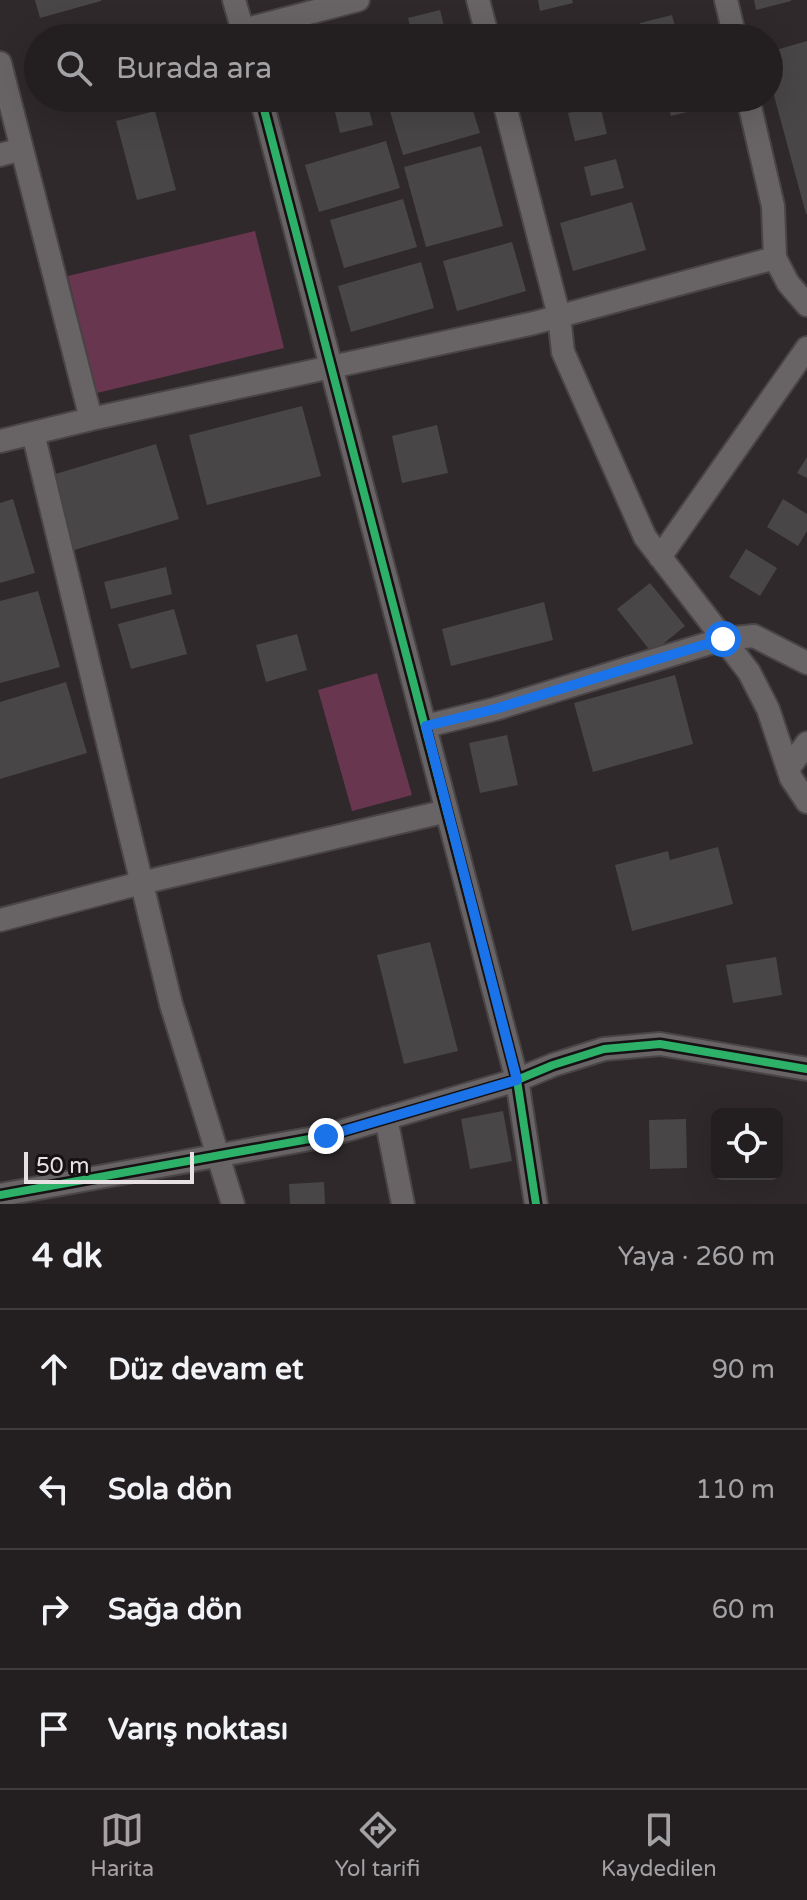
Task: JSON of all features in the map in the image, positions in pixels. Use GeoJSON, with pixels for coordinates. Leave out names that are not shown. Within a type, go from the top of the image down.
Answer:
{"type":"FeatureCollection","features":[{"type":"Feature","properties":{"kind":"street"},"geometry":{"type":"LineString","coordinates":[[234,0],[241,24]]}},
{"type":"Feature","properties":{"kind":"street"},"geometry":{"type":"LineString","coordinates":[[278,24],[358,0]]}},
{"type":"Feature","properties":{"kind":"street"},"geometry":{"type":"LineString","coordinates":[[478,0],[484,24]]}},
{"type":"Feature","properties":{"kind":"street"},"geometry":{"type":"LineString","coordinates":[[726,0],[732,24]]}},
{"type":"Feature","properties":{"kind":"street"},"geometry":{"type":"LineString","coordinates":[[0,63],[91,419]]}},
{"type":"Feature","properties":{"kind":"street"},"geometry":{"type":"LineString","coordinates":[[265,112],[517,1080],[536,1204]]}},
{"type":"Feature","properties":{"kind":"street"},"geometry":{"type":"LineString","coordinates":[[507,112],[559,316],[563,352],[639,523],[660,557],[749,672],[768,709],[788,769],[807,802]]}},
{"type":"Feature","properties":{"kind":"street"},"geometry":{"type":"LineString","coordinates":[[751,112],[773,206],[775,258],[788,283],[807,305]]}},
{"type":"Feature","properties":{"kind":"street"},"geometry":{"type":"LineString","coordinates":[[0,155],[22,149]]}},
{"type":"Feature","properties":{"kind":"street"},"geometry":{"type":"LineString","coordinates":[[0,441],[559,316],[775,258]]}},
{"type":"Feature","properties":{"kind":"street"},"geometry":{"type":"LineString","coordinates":[[660,557],[807,348]]}},
{"type":"Feature","properties":{"kind":"street"},"geometry":{"type":"LineString","coordinates":[[33,433],[171,1004],[233,1204]]}},
{"type":"Feature","properties":{"kind":"street"},"geometry":{"type":"LineString","coordinates":[[426,726],[495,709],[723,639],[754,636],[807,663]]}},
{"type":"Feature","properties":{"kind":"street"},"geometry":{"type":"LineString","coordinates":[[788,769],[807,743]]}},
{"type":"Feature","properties":{"kind":"street"},"geometry":{"type":"LineString","coordinates":[[0,920],[141,883],[447,811]]}},
{"type":"Feature","properties":{"kind":"street"},"geometry":{"type":"LineString","coordinates":[[0,1195],[326,1136],[517,1080],[604,1049],[660,1044],[807,1069]]}},
{"type":"Feature","properties":{"kind":"street"},"geometry":{"type":"LineString","coordinates":[[386,1118],[403,1204]]}},
{"type":"Feature","properties":{"kind":"shaded area"},"geometry":{"type":"Polygon","coordinates":[[[255,231],[284,348],[97,393],[68,276],[255,231]]]}},
{"type":"Feature","properties":{"kind":"shaded area"},"geometry":{"type":"Polygon","coordinates":[[[377,673],[412,795],[352,811],[318,690],[377,673]]]}},
{"type":"Feature","properties":{"kind":"building"},"geometry":{"type":"Polygon","coordinates":[[[35,0],[101,0],[101,1],[40,18],[35,0]]]}},
{"type":"Feature","properties":{"kind":"building"},"geometry":{"type":"Polygon","coordinates":[[[538,0],[572,0],[573,3],[540,11],[538,0]]]}},
{"type":"Feature","properties":{"kind":"building"},"geometry":{"type":"Polygon","coordinates":[[[754,0],[791,0],[791,1],[756,10],[754,0]]]}},
{"type":"Feature","properties":{"kind":"building"},"geometry":{"type":"Polygon","coordinates":[[[440,10],[444,24],[410,24],[408,18],[440,10]]]}},
{"type":"Feature","properties":{"kind":"building"},"geometry":{"type":"Polygon","coordinates":[[[672,15],[674,24],[640,24],[672,15]]]}},
{"type":"Feature","properties":{"kind":"building"},"geometry":{"type":"Polygon","coordinates":[[[807,41],[807,214],[778,112],[783,112],[783,48],[807,41]]]}},
{"type":"Feature","properties":{"kind":"building"},"geometry":{"type":"Polygon","coordinates":[[[155,112],[176,190],[137,200],[116,121],[155,112]]]}},
{"type":"Feature","properties":{"kind":"building"},"geometry":{"type":"Polygon","coordinates":[[[335,112],[370,112],[373,125],[340,133],[335,112]]]}},
{"type":"Feature","properties":{"kind":"building"},"geometry":{"type":"Polygon","coordinates":[[[390,112],[473,112],[480,133],[403,155],[390,112]]]}},
{"type":"Feature","properties":{"kind":"building"},"geometry":{"type":"Polygon","coordinates":[[[602,112],[607,134],[575,141],[568,113],[602,112]]]}},
{"type":"Feature","properties":{"kind":"building"},"geometry":{"type":"Polygon","coordinates":[[[386,141],[400,188],[319,212],[305,165],[386,141]]]}},
{"type":"Feature","properties":{"kind":"building"},"geometry":{"type":"Polygon","coordinates":[[[481,146],[503,226],[426,247],[404,167],[481,146]]]}},
{"type":"Feature","properties":{"kind":"building"},"geometry":{"type":"Polygon","coordinates":[[[616,159],[624,188],[591,196],[584,167],[616,159]]]}},
{"type":"Feature","properties":{"kind":"building"},"geometry":{"type":"Polygon","coordinates":[[[403,199],[417,247],[344,268],[330,220],[403,199]]]}},
{"type":"Feature","properties":{"kind":"building"},"geometry":{"type":"Polygon","coordinates":[[[632,202],[646,250],[573,271],[560,223],[632,202]]]}},
{"type":"Feature","properties":{"kind":"building"},"geometry":{"type":"Polygon","coordinates":[[[512,242],[526,291],[457,311],[443,261],[512,242]]]}},
{"type":"Feature","properties":{"kind":"building"},"geometry":{"type":"Polygon","coordinates":[[[421,262],[434,308],[351,332],[338,286],[421,262]]]}},
{"type":"Feature","properties":{"kind":"building"},"geometry":{"type":"Polygon","coordinates":[[[302,406],[321,476],[207,505],[189,435],[302,406]]]}},
{"type":"Feature","properties":{"kind":"building"},"geometry":{"type":"Polygon","coordinates":[[[437,425],[448,473],[402,483],[392,436],[437,425]]]}},
{"type":"Feature","properties":{"kind":"building"},"geometry":{"type":"Polygon","coordinates":[[[156,444],[179,519],[74,550],[52,475],[156,444]]]}},
{"type":"Feature","properties":{"kind":"building"},"geometry":{"type":"Polygon","coordinates":[[[807,457],[807,478],[797,473],[807,457]]]}},
{"type":"Feature","properties":{"kind":"building"},"geometry":{"type":"Polygon","coordinates":[[[13,499],[35,573],[0,583],[0,503],[13,499]]]}},
{"type":"Feature","properties":{"kind":"building"},"geometry":{"type":"Polygon","coordinates":[[[783,499],[807,514],[807,531],[798,546],[767,527],[783,499]]]}},
{"type":"Feature","properties":{"kind":"building"},"geometry":{"type":"Polygon","coordinates":[[[746,549],[777,568],[760,596],[729,577],[746,549]]]}},
{"type":"Feature","properties":{"kind":"building"},"geometry":{"type":"Polygon","coordinates":[[[166,567],[172,594],[111,609],[104,582],[166,567]]]}},
{"type":"Feature","properties":{"kind":"building"},"geometry":{"type":"Polygon","coordinates":[[[650,583],[685,626],[652,653],[617,609],[650,583]]]}},
{"type":"Feature","properties":{"kind":"building"},"geometry":{"type":"Polygon","coordinates":[[[38,591],[60,667],[0,683],[0,601],[38,591]]]}},
{"type":"Feature","properties":{"kind":"building"},"geometry":{"type":"Polygon","coordinates":[[[544,602],[553,640],[451,666],[442,629],[544,602]]]}},
{"type":"Feature","properties":{"kind":"building"},"geometry":{"type":"Polygon","coordinates":[[[174,609],[187,654],[131,669],[118,624],[174,609]]]}},
{"type":"Feature","properties":{"kind":"building"},"geometry":{"type":"Polygon","coordinates":[[[297,634],[307,670],[266,682],[256,645],[297,634]]]}},
{"type":"Feature","properties":{"kind":"building"},"geometry":{"type":"Polygon","coordinates":[[[675,675],[693,744],[593,772],[574,703],[675,675]]]}},
{"type":"Feature","properties":{"kind":"building"},"geometry":{"type":"Polygon","coordinates":[[[66,682],[87,753],[0,779],[0,702],[66,682]]]}},
{"type":"Feature","properties":{"kind":"building"},"geometry":{"type":"Polygon","coordinates":[[[507,735],[518,785],[480,793],[469,743],[507,735]]]}},
{"type":"Feature","properties":{"kind":"building"},"geometry":{"type":"Polygon","coordinates":[[[718,847],[733,904],[632,931],[615,865],[668,851],[670,860],[718,847]]]}},
{"type":"Feature","properties":{"kind":"building"},"geometry":{"type":"Polygon","coordinates":[[[430,942],[458,1051],[404,1064],[377,955],[430,942]]]}},
{"type":"Feature","properties":{"kind":"building"},"geometry":{"type":"Polygon","coordinates":[[[776,957],[782,995],[733,1003],[726,965],[776,957]]]}},
{"type":"Feature","properties":{"kind":"building"},"geometry":{"type":"Polygon","coordinates":[[[503,1111],[512,1161],[470,1169],[461,1119],[503,1111]]]}},
{"type":"Feature","properties":{"kind":"building"},"geometry":{"type":"Polygon","coordinates":[[[686,1119],[687,1168],[650,1169],[649,1120],[686,1119]]]}},
{"type":"Feature","properties":{"kind":"building"},"geometry":{"type":"Polygon","coordinates":[[[324,1182],[325,1204],[290,1204],[289,1184],[324,1182]]]}},
{"type":"Feature","properties":{"kind":"cycle path"},"geometry":{"type":"LineString","coordinates":[[265,112],[517,1080],[536,1204]]}},
{"type":"Feature","properties":{"kind":"cycle path"},"geometry":{"type":"LineString","coordinates":[[0,1195],[326,1136],[517,1080],[604,1049],[660,1044],[807,1069]]}},
{"type":"Feature","properties":{"kind":"route"},"geometry":{"type":"LineString","coordinates":[[326,1136],[517,1080],[426,726],[495,709],[723,639]]}}]}
